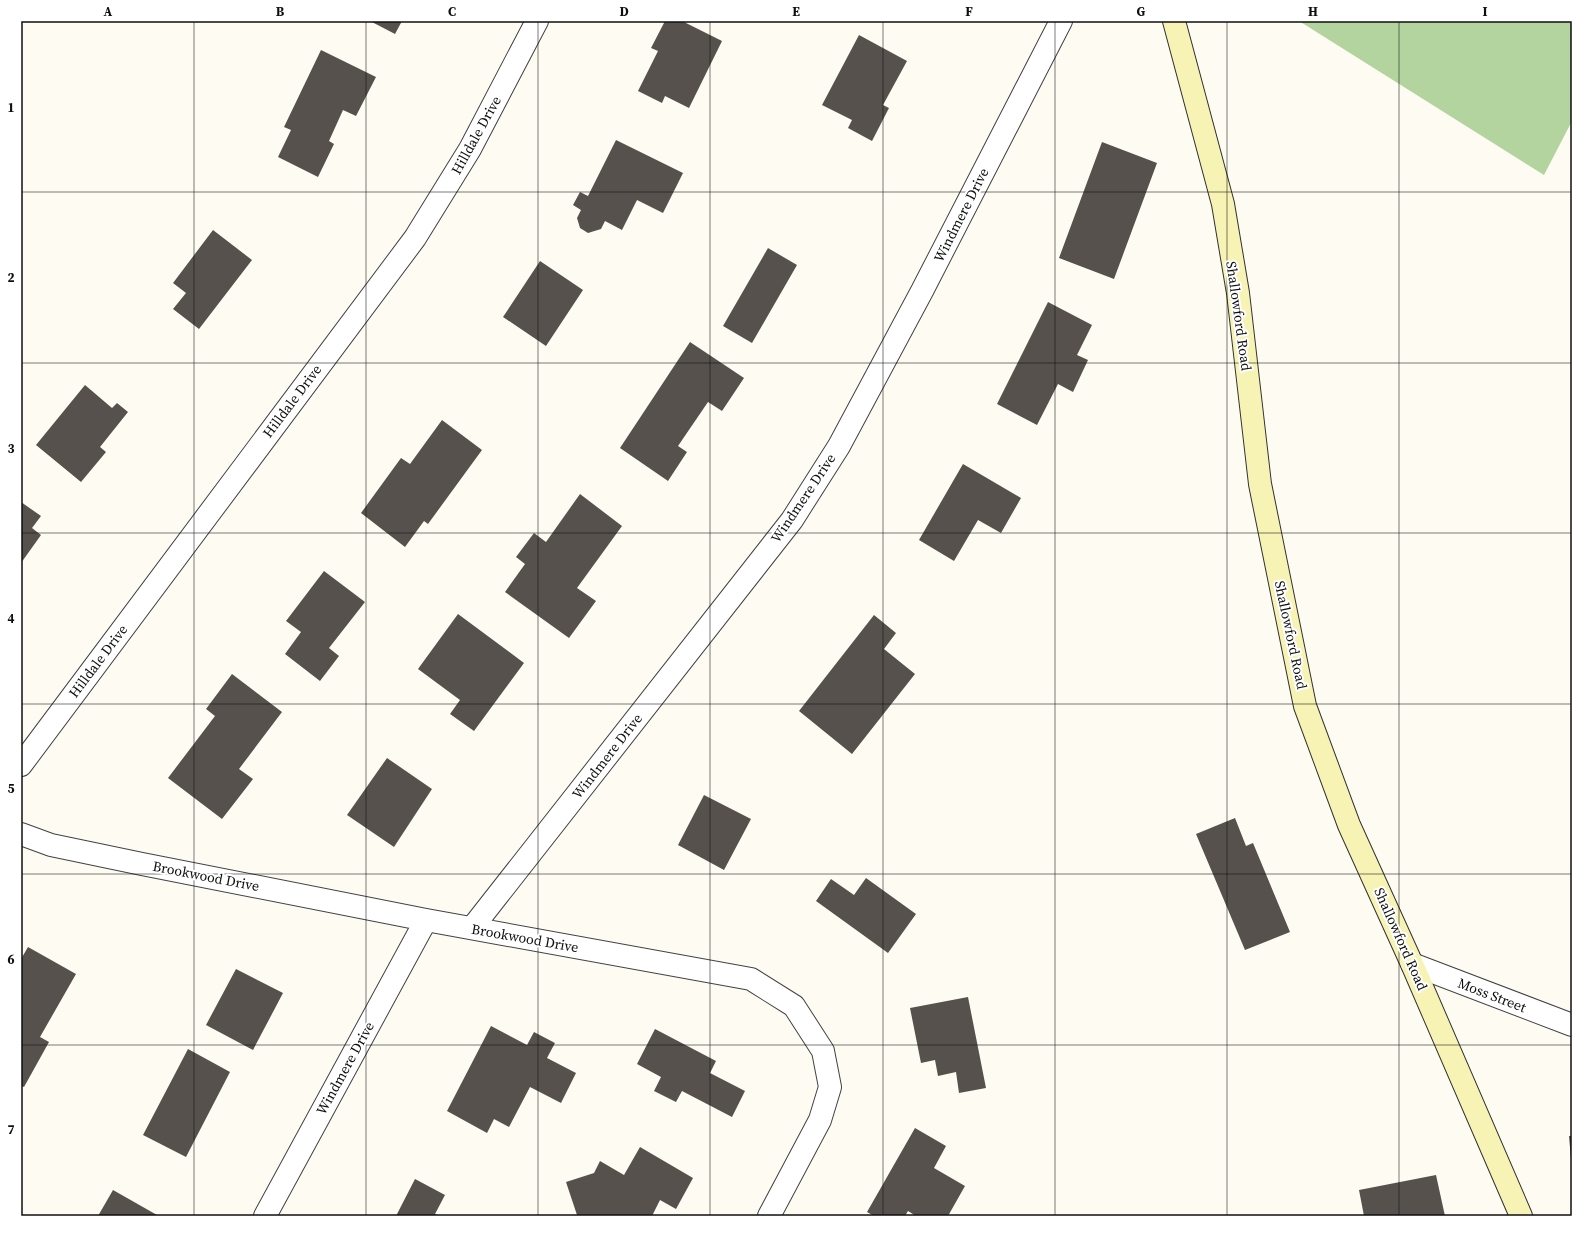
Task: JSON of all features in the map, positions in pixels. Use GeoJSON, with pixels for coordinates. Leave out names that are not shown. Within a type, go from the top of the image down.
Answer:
{"type":"FeatureCollection","features":[{"type":"Feature","properties":{"kind":"street","name":"Hilldale Drive"},"geometry":{"type":"LineString","coordinates":[[21,765],[415,238],[470,149],[537,21]]}},
{"type":"Feature","properties":{"kind":"street","name":"Windmere Drive"},"geometry":{"type":"LineString","coordinates":[[472,928],[792,520],[839,446],[918,298],[1061,21]]}},
{"type":"Feature","properties":{"kind":"street","name":"Shallowford Road"},"geometry":{"type":"LineString","coordinates":[[1174,21],[1223,204],[1238,293],[1260,484],[1305,706],[1349,825],[1412,964],[1521,1216]]}},
{"type":"Feature","properties":{"kind":"street","name":"Brookwood Drive"},"geometry":{"type":"LineString","coordinates":[[21,834],[51,845],[426,920],[752,979],[794,1006],[823,1051],[830,1087],[820,1120],[769,1216]]}},
{"type":"Feature","properties":{"kind":"street","name":"Windmere Drive"},"geometry":{"type":"LineString","coordinates":[[265,1216],[426,920]]}},
{"type":"Feature","properties":{"kind":"street","name":"Moss Street"},"geometry":{"type":"LineString","coordinates":[[1412,964],[1572,1025]]}},
{"type":"Feature","properties":{"kind":"green space"},"geometry":{"type":"Polygon","coordinates":[[[1299,21],[1572,21],[1572,121],[1544,175],[1299,21]]]}},
{"type":"Feature","properties":{"kind":"building"},"geometry":{"type":"Polygon","coordinates":[[[370,21],[402,21],[395,34],[370,21]]]}},
{"type":"Feature","properties":{"kind":"building"},"geometry":{"type":"Polygon","coordinates":[[[665,21],[682,21],[722,41],[689,108],[665,96],[662,103],[638,91],[658,51],[651,48],[665,21]]]}},
{"type":"Feature","properties":{"kind":"building"},"geometry":{"type":"Polygon","coordinates":[[[859,35],[907,61],[883,105],[889,108],[872,141],[848,128],[852,120],[822,105],[859,35]]]}},
{"type":"Feature","properties":{"kind":"building"},"geometry":{"type":"Polygon","coordinates":[[[321,50],[376,77],[356,116],[343,110],[329,141],[334,144],[318,177],[278,157],[291,130],[284,127],[321,50]]]}},
{"type":"Feature","properties":{"kind":"building"},"geometry":{"type":"Polygon","coordinates":[[[616,140],[683,173],[663,213],[637,200],[622,230],[605,221],[601,229],[588,233],[580,228],[577,218],[581,210],[573,205],[580,192],[588,196],[616,140]]]}},
{"type":"Feature","properties":{"kind":"building"},"geometry":{"type":"Polygon","coordinates":[[[1102,142],[1157,163],[1114,279],[1059,258],[1102,142]]]}},
{"type":"Feature","properties":{"kind":"building"},"geometry":{"type":"Polygon","coordinates":[[[213,230],[252,260],[199,329],[173,309],[186,293],[173,283],[213,230]]]}},
{"type":"Feature","properties":{"kind":"building"},"geometry":{"type":"Polygon","coordinates":[[[768,248],[797,265],[752,343],[723,326],[768,248]]]}},
{"type":"Feature","properties":{"kind":"building"},"geometry":{"type":"Polygon","coordinates":[[[540,261],[583,290],[546,346],[503,317],[540,261]]]}},
{"type":"Feature","properties":{"kind":"building"},"geometry":{"type":"Polygon","coordinates":[[[1048,302],[1092,325],[1077,355],[1088,360],[1073,392],[1058,384],[1037,425],[997,404],[1048,302]]]}},
{"type":"Feature","properties":{"kind":"building"},"geometry":{"type":"Polygon","coordinates":[[[690,342],[744,378],[722,411],[708,402],[678,446],[687,452],[668,481],[620,448],[690,342]]]}},
{"type":"Feature","properties":{"kind":"building"},"geometry":{"type":"Polygon","coordinates":[[[85,385],[112,408],[117,403],[128,412],[100,447],[106,452],[81,482],[36,445],[85,385]]]}},
{"type":"Feature","properties":{"kind":"building"},"geometry":{"type":"Polygon","coordinates":[[[442,420],[482,450],[428,524],[424,521],[405,547],[361,513],[401,458],[410,464],[442,420]]]}},
{"type":"Feature","properties":{"kind":"building"},"geometry":{"type":"Polygon","coordinates":[[[963,464],[1021,498],[1001,533],[978,520],[954,561],[919,540],[963,464]]]}},
{"type":"Feature","properties":{"kind":"building"},"geometry":{"type":"Polygon","coordinates":[[[580,494],[622,526],[577,588],[596,601],[569,638],[505,592],[525,564],[516,557],[534,533],[546,542],[580,494]]]}},
{"type":"Feature","properties":{"kind":"building"},"geometry":{"type":"Polygon","coordinates":[[[21,502],[41,516],[32,528],[41,535],[21,563],[21,502]]]}},
{"type":"Feature","properties":{"kind":"building"},"geometry":{"type":"Polygon","coordinates":[[[324,571],[365,602],[329,648],[339,656],[320,681],[285,654],[301,632],[286,621],[324,571]]]}},
{"type":"Feature","properties":{"kind":"building"},"geometry":{"type":"Polygon","coordinates":[[[458,614],[524,663],[474,731],[450,714],[460,700],[418,669],[458,614]]]}},
{"type":"Feature","properties":{"kind":"building"},"geometry":{"type":"Polygon","coordinates":[[[874,615],[896,633],[884,649],[915,674],[852,754],[799,711],[874,615]]]}},
{"type":"Feature","properties":{"kind":"building"},"geometry":{"type":"Polygon","coordinates":[[[232,674],[282,712],[239,769],[253,779],[222,819],[168,778],[215,716],[206,709],[232,674]]]}},
{"type":"Feature","properties":{"kind":"building"},"geometry":{"type":"Polygon","coordinates":[[[387,758],[432,789],[394,847],[347,815],[387,758]]]}},
{"type":"Feature","properties":{"kind":"building"},"geometry":{"type":"Polygon","coordinates":[[[704,795],[751,819],[724,870],[678,845],[704,795]]]}},
{"type":"Feature","properties":{"kind":"building"},"geometry":{"type":"Polygon","coordinates":[[[1235,818],[1246,846],[1253,843],[1290,932],[1245,950],[1196,834],[1235,818]]]}},
{"type":"Feature","properties":{"kind":"building"},"geometry":{"type":"Polygon","coordinates":[[[866,878],[916,914],[888,953],[816,901],[831,879],[854,895],[866,878]]]}},
{"type":"Feature","properties":{"kind":"building"},"geometry":{"type":"Polygon","coordinates":[[[28,947],[76,974],[40,1037],[49,1042],[24,1087],[21,1086],[21,959],[28,947]]]}},
{"type":"Feature","properties":{"kind":"building"},"geometry":{"type":"Polygon","coordinates":[[[236,969],[283,993],[253,1050],[206,1025],[236,969]]]}},
{"type":"Feature","properties":{"kind":"building"},"geometry":{"type":"Polygon","coordinates":[[[968,997],[986,1088],[959,1093],[956,1072],[938,1076],[935,1060],[921,1063],[910,1008],[968,997]]]}},
{"type":"Feature","properties":{"kind":"building"},"geometry":{"type":"Polygon","coordinates":[[[491,1026],[527,1045],[534,1032],[555,1043],[547,1058],[576,1073],[561,1103],[530,1087],[509,1127],[494,1119],[487,1133],[447,1111],[491,1026]]]}},
{"type":"Feature","properties":{"kind":"building"},"geometry":{"type":"Polygon","coordinates":[[[655,1029],[716,1061],[710,1073],[745,1091],[732,1117],[682,1091],[676,1102],[654,1091],[661,1077],[637,1064],[655,1029]]]}},
{"type":"Feature","properties":{"kind":"building"},"geometry":{"type":"Polygon","coordinates":[[[188,1049],[230,1072],[186,1157],[143,1135],[188,1049]]]}},
{"type":"Feature","properties":{"kind":"building"},"geometry":{"type":"Polygon","coordinates":[[[915,1128],[946,1146],[934,1168],[965,1186],[948,1216],[916,1216],[908,1211],[905,1216],[874,1216],[867,1212],[915,1128]]]}},
{"type":"Feature","properties":{"kind":"building"},"geometry":{"type":"Polygon","coordinates":[[[1569,1136],[1572,1136],[1572,1159],[1571,1159],[1569,1136]]]}},
{"type":"Feature","properties":{"kind":"building"},"geometry":{"type":"Polygon","coordinates":[[[640,1147],[693,1178],[676,1209],[660,1200],[652,1216],[577,1215],[566,1182],[594,1173],[600,1161],[624,1175],[640,1147]]]}},
{"type":"Feature","properties":{"kind":"building"},"geometry":{"type":"Polygon","coordinates":[[[1436,1175],[1445,1216],[1364,1216],[1359,1190],[1436,1175]]]}},
{"type":"Feature","properties":{"kind":"building"},"geometry":{"type":"Polygon","coordinates":[[[415,1179],[445,1195],[435,1214],[440,1216],[396,1216],[415,1179]]]}},
{"type":"Feature","properties":{"kind":"building"},"geometry":{"type":"Polygon","coordinates":[[[113,1190],[157,1215],[98,1216],[113,1190]]]}}]}
